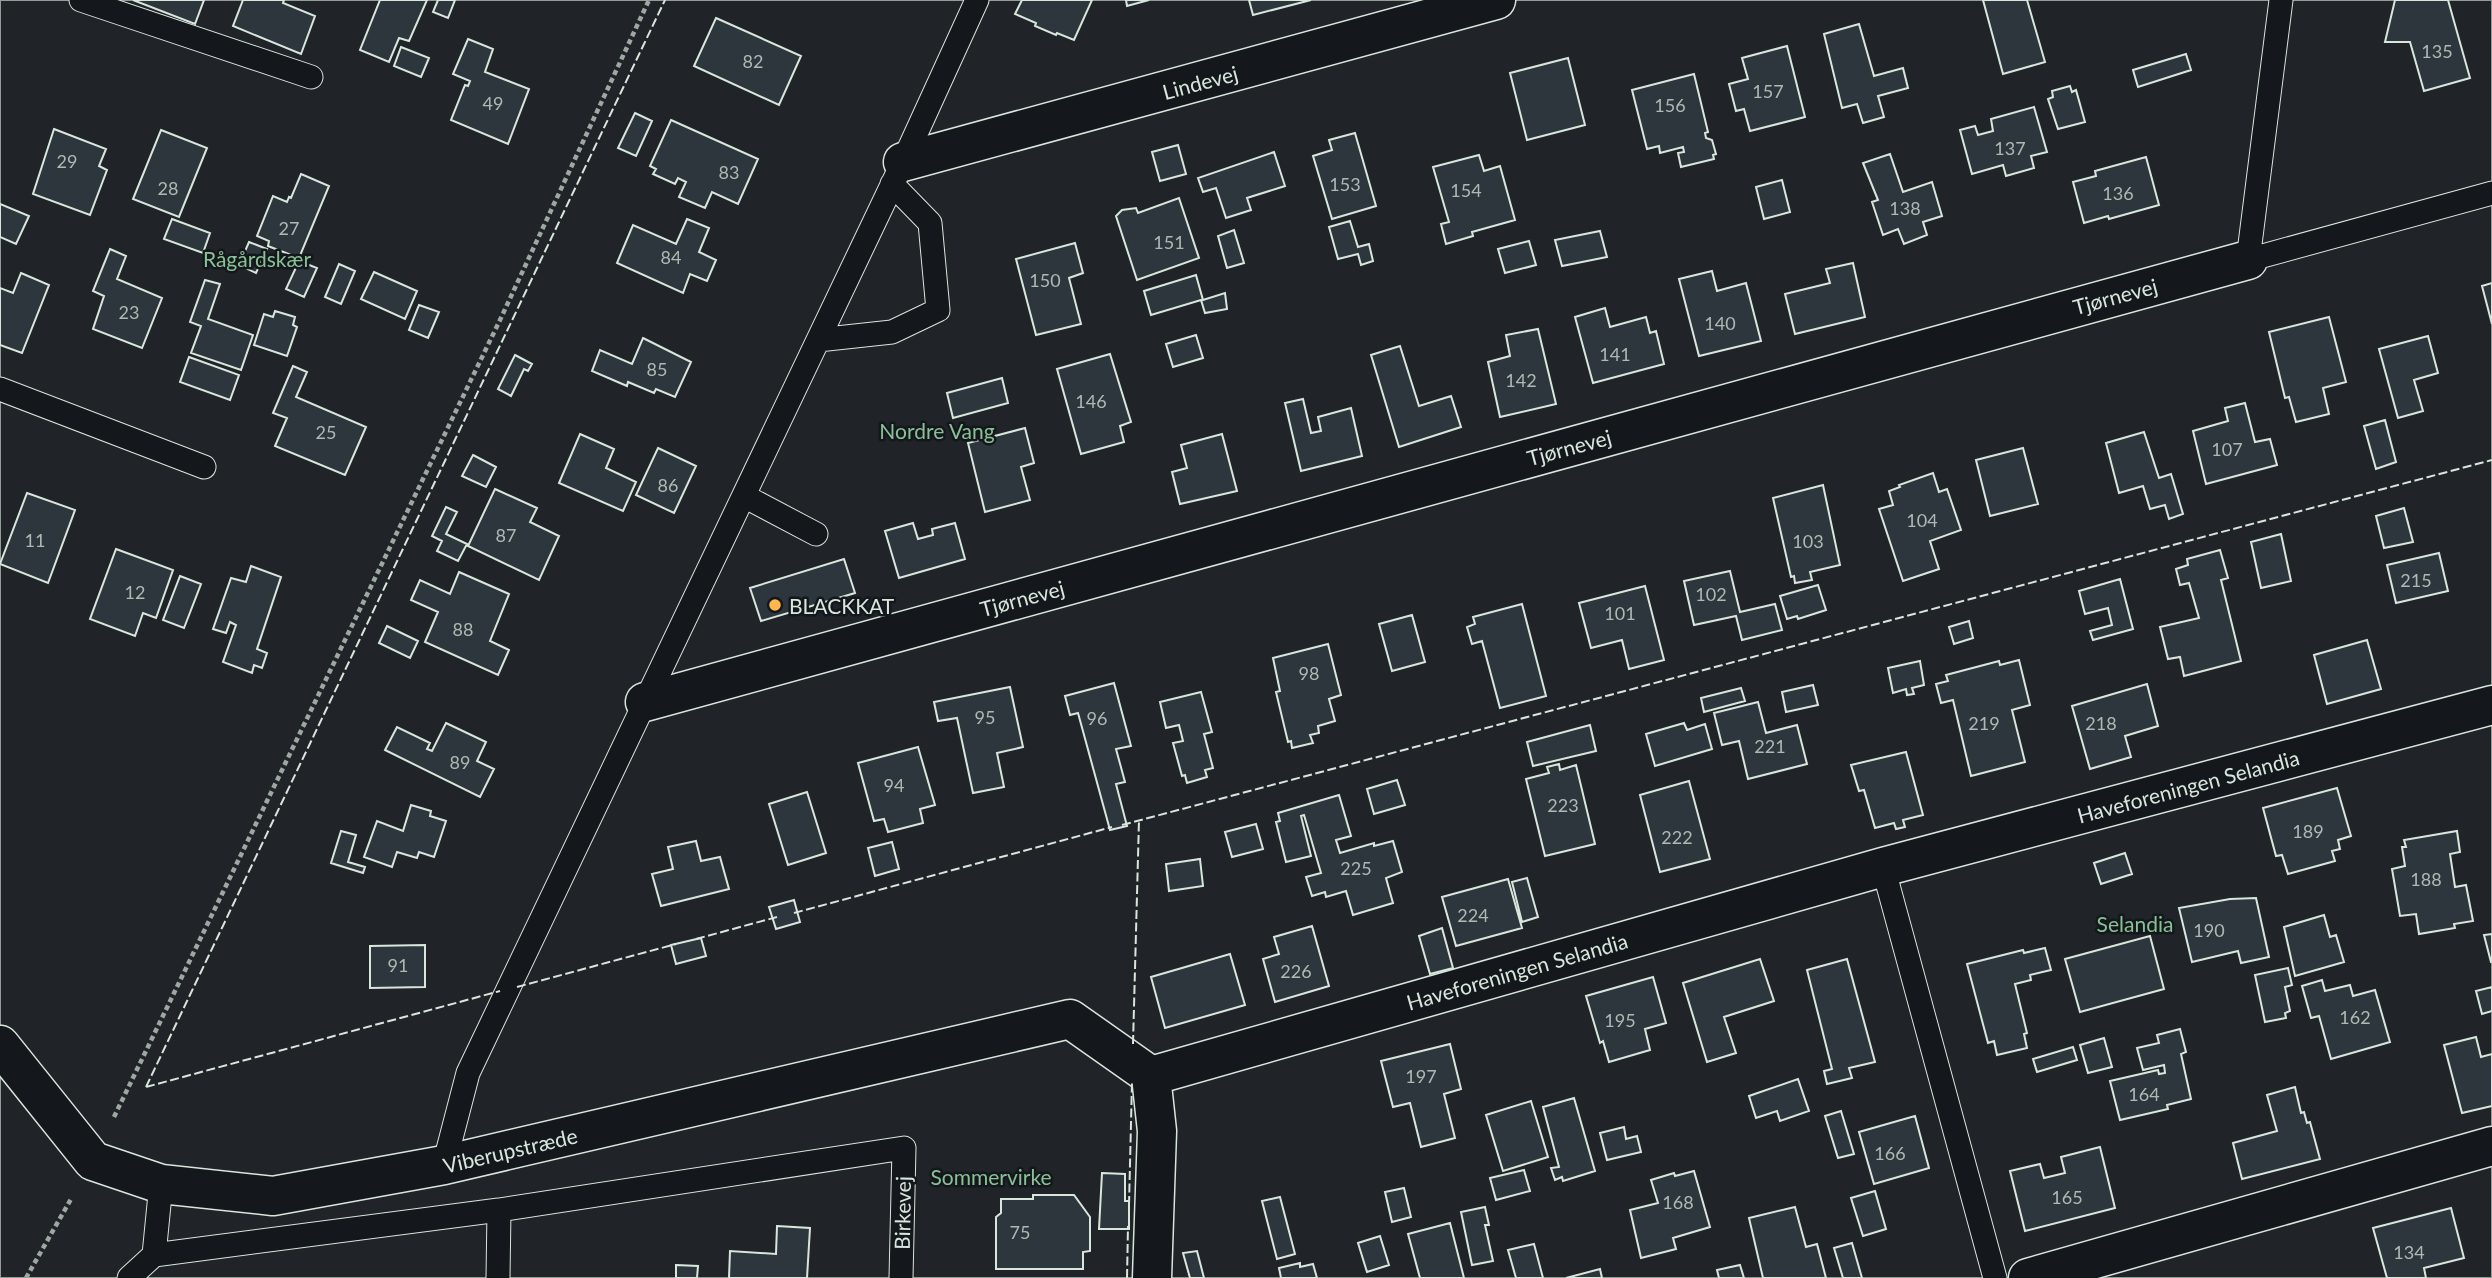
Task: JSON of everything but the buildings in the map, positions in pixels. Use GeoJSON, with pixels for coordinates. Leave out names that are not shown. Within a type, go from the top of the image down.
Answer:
{"type":"FeatureCollection","features":[{"type":"Feature","properties":{"kind":"street","name":"Lindevej"},"geometry":{"type":"LineString","coordinates":[[897,173],[1496,0]]}},
{"type":"Feature","properties":{"kind":"street","name":"Tjørnevej"},"geometry":{"type":"LineString","coordinates":[[645,702],[2248,260]]}},
{"type":"Feature","properties":{"kind":"street","name":"Haveforeningen Selandia"},"geometry":{"type":"LineString","coordinates":[[1152,1076],[1883,867],[2492,705]]}},
{"type":"Feature","properties":{"kind":"street","name":"Viberupstræde"},"geometry":{"type":"LineString","coordinates":[[93,1161],[161,1184],[273,1196],[444,1165],[1070,1019],[1152,1076]]}},
{"type":"Feature","properties":{"kind":"street"},"geometry":{"type":"LineString","coordinates":[[0,1045],[93,1161]]}},
{"type":"Feature","properties":{"kind":"street"},"geometry":{"type":"LineString","coordinates":[[1152,1076],[1157,1131],[1152,1278]]}},
{"type":"Feature","properties":{"kind":"street"},"geometry":{"type":"LineString","coordinates":[[2028,1278],[2492,1146]]}},
{"type":"Feature","properties":{"kind":"lane"},"geometry":{"type":"LineString","coordinates":[[81,0],[310,77]]}},
{"type":"Feature","properties":{"kind":"lane"},"geometry":{"type":"LineString","coordinates":[[444,1165],[468,1073],[977,0]]}},
{"type":"Feature","properties":{"kind":"lane"},"geometry":{"type":"LineString","coordinates":[[2248,260],[2281,0]]}},
{"type":"Feature","properties":{"kind":"lane"},"geometry":{"type":"LineString","coordinates":[[818,340],[892,332],[937,310],[930,223],[897,173]]}},
{"type":"Feature","properties":{"kind":"lane","name":"Tjørnevej"},"geometry":{"type":"LineString","coordinates":[[2248,260],[2492,193]]}},
{"type":"Feature","properties":{"kind":"lane"},"geometry":{"type":"LineString","coordinates":[[0,389],[204,467]]}},
{"type":"Feature","properties":{"kind":"lane"},"geometry":{"type":"LineString","coordinates":[[744,496],[816,534]]}},
{"type":"Feature","properties":{"kind":"lane"},"geometry":{"type":"LineString","coordinates":[[1883,867],[1995,1278]]}},
{"type":"Feature","properties":{"kind":"lane","name":"Birkevej"},"geometry":{"type":"LineString","coordinates":[[499,1210],[904,1147],[901,1278]]}},
{"type":"Feature","properties":{"kind":"lane"},"geometry":{"type":"LineString","coordinates":[[154,1255],[161,1184]]}},
{"type":"Feature","properties":{"kind":"lane"},"geometry":{"type":"LineString","coordinates":[[129,1278],[154,1255],[499,1210],[498,1278]]}},
{"type":"Feature","properties":{"kind":"path"},"geometry":{"type":"LineString","coordinates":[[26,1278],[93,1161],[500,320],[649,0]]}},
{"type":"Feature","properties":{"kind":"green space"},"geometry":{"type":"Polygon","coordinates":[[[0,0],[2492,0],[2492,1278],[0,1278],[0,0]]]}},
{"type":"Feature","properties":{"kind":"fence"},"geometry":{"type":"LineString","coordinates":[[146,1087],[665,0]]}},
{"type":"Feature","properties":{"kind":"fence"},"geometry":{"type":"LineString","coordinates":[[1122,825],[2492,460]]}},
{"type":"Feature","properties":{"kind":"fence"},"geometry":{"type":"LineString","coordinates":[[1133,1044],[1139,820]]}},
{"type":"Feature","properties":{"kind":"fence"},"geometry":{"type":"LineString","coordinates":[[794,913],[1112,827]]}},
{"type":"Feature","properties":{"kind":"fence"},"geometry":{"type":"LineString","coordinates":[[696,939],[777,917]]}},
{"type":"Feature","properties":{"kind":"fence"},"geometry":{"type":"LineString","coordinates":[[517,987],[676,944]]}},
{"type":"Feature","properties":{"kind":"fence"},"geometry":{"type":"LineString","coordinates":[[146,1087],[500,991]]}},
{"type":"Feature","properties":{"kind":"fence"},"geometry":{"type":"LineString","coordinates":[[1129,1205],[1132,1082]]}},
{"type":"Feature","properties":{"kind":"fence"},"geometry":{"type":"LineString","coordinates":[[1127,1278],[1128,1226]]}},
{"type":"Feature","properties":{"kind":"place","name":"BLACKKAT"},"geometry":{"type":"Point","coordinates":[775,605]}},
{"type":"Feature","properties":{"kind":"park label","name":"Rågårdskær"},"geometry":{"type":"Point","coordinates":[257,258]}},
{"type":"Feature","properties":{"kind":"park label","name":"Nordre Vang"},"geometry":{"type":"Point","coordinates":[937,430]}},
{"type":"Feature","properties":{"kind":"park label","name":"Selandia"},"geometry":{"type":"Point","coordinates":[2135,923]}},
{"type":"Feature","properties":{"kind":"park label","name":"Sommervirke"},"geometry":{"type":"Point","coordinates":[991,1176]}}]}
